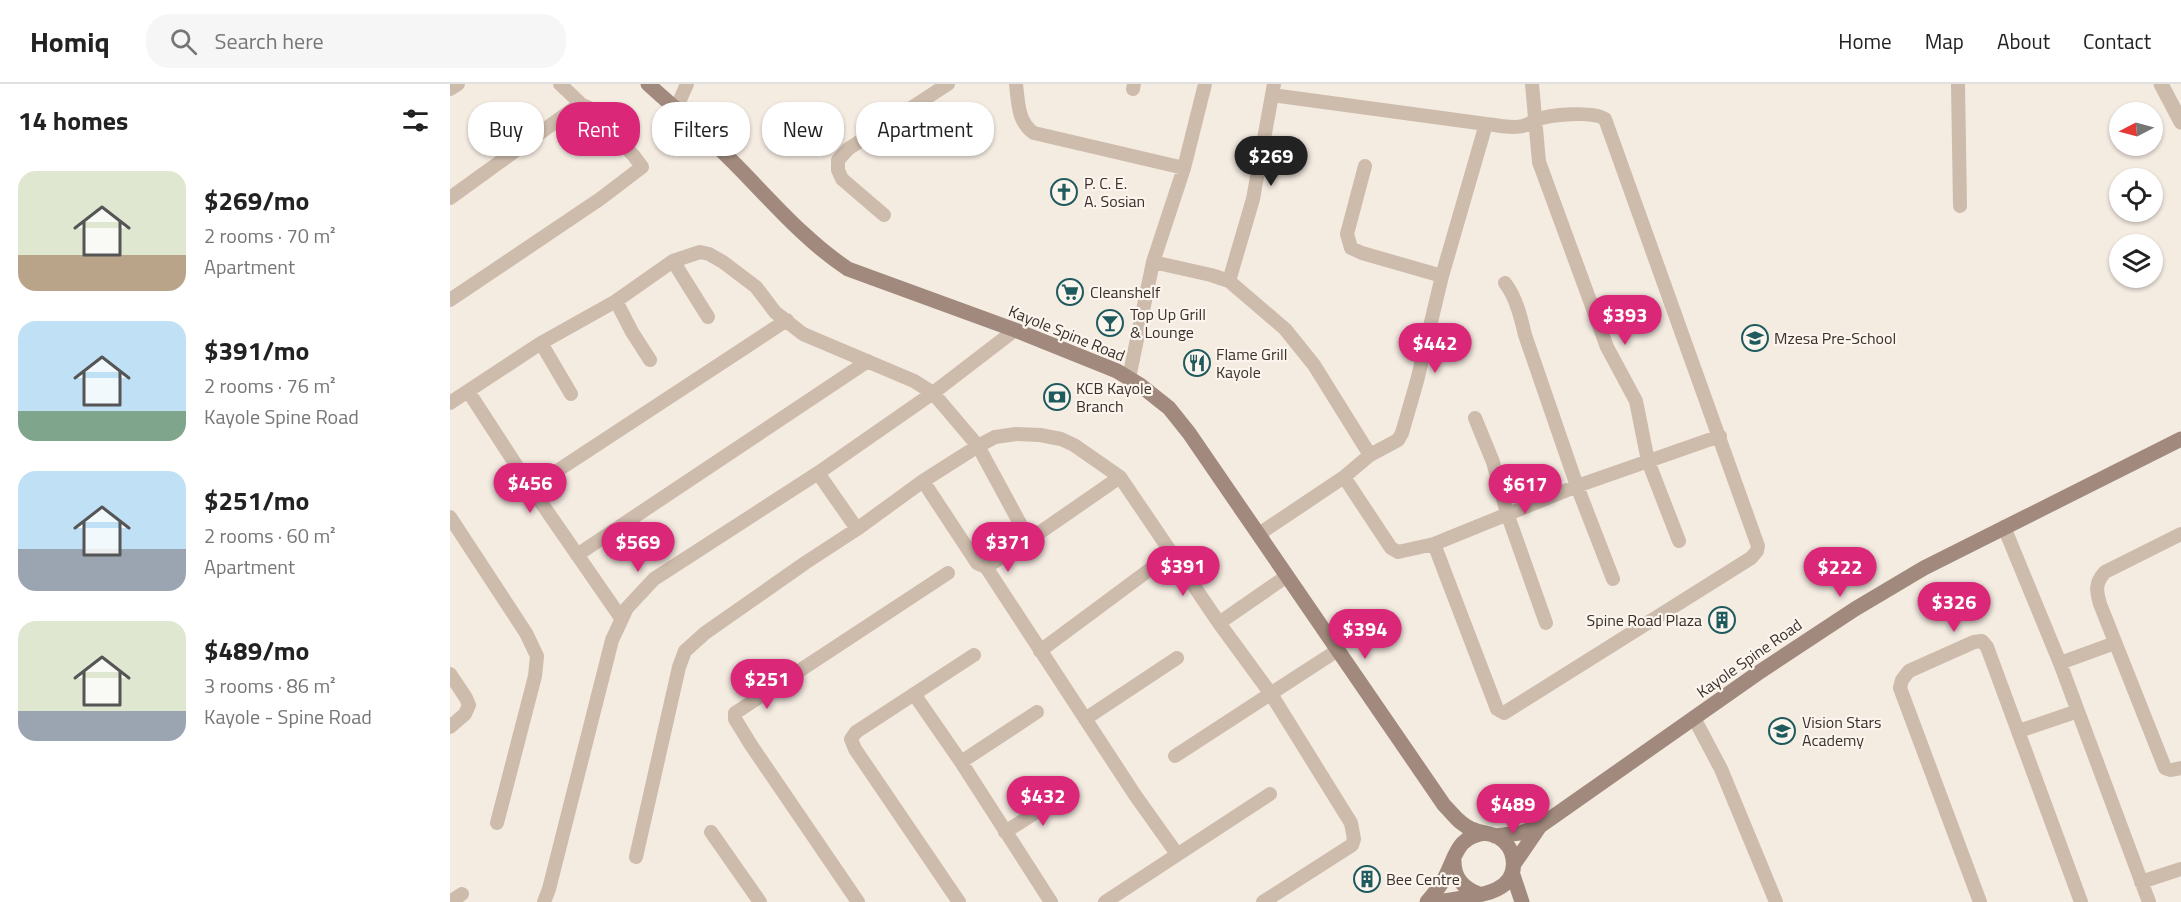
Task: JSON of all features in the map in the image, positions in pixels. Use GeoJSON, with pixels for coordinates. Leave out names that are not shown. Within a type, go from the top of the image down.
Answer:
{"type":"FeatureCollection","features":[{"type":"Feature","properties":{"kind":"main road","name":"Kayole Spine Road"},"geometry":{"type":"LineString","coordinates":[[648,84],[668,102]]}},
{"type":"Feature","properties":{"kind":"main road","name":"Kayole Spine Road"},"geometry":{"type":"LineString","coordinates":[[727,156],[808,239],[848,269],[1100,363],[1129,378],[1169,408],[1189,433],[1444,805]]}},
{"type":"Feature","properties":{"kind":"main road","name":"Kayole Spine Road"},"geometry":{"type":"LineString","coordinates":[[1540,826],[1855,609],[1924,568],[2181,439]]}},
{"type":"Feature","properties":{"kind":"main road"},"geometry":{"type":"LineString","coordinates":[[1444,805],[1461,824],[1490,835],[1509,847],[1522,902]]}},
{"type":"Feature","properties":{"kind":"main road"},"geometry":{"type":"LineString","coordinates":[[1444,805],[1452,824],[1456,876],[1465,888],[1489,896]]}},
{"type":"Feature","properties":{"kind":"main road"},"geometry":{"type":"LineString","coordinates":[[1426,902],[1440,886],[1461,844],[1468,838],[1476,834],[1520,833],[1540,826]]}},
{"type":"Feature","properties":{"kind":"main road"},"geometry":{"type":"LineString","coordinates":[[1439,902],[1489,896],[1504,886],[1540,826]]}},
{"type":"Feature","properties":{"kind":"street"},"geometry":{"type":"LineString","coordinates":[[450,89],[458,84]]}},
{"type":"Feature","properties":{"kind":"street"},"geometry":{"type":"LineString","coordinates":[[450,300],[600,199],[642,167],[612,133],[603,114],[560,84]]}},
{"type":"Feature","properties":{"kind":"street"},"geometry":{"type":"LineString","coordinates":[[679,102],[687,84]]}},
{"type":"Feature","properties":{"kind":"street"},"geometry":{"type":"LineString","coordinates":[[884,215],[842,179],[838,170],[838,160],[849,149],[948,84]]}},
{"type":"Feature","properties":{"kind":"street"},"geometry":{"type":"LineString","coordinates":[[1016,84],[1021,119],[1026,128],[1034,133],[1184,168]]}},
{"type":"Feature","properties":{"kind":"street"},"geometry":{"type":"LineString","coordinates":[[1129,378],[1153,262],[1184,168],[1205,84]]}},
{"type":"Feature","properties":{"kind":"street"},"geometry":{"type":"LineString","coordinates":[[1532,84],[1539,162],[1607,347],[1636,401],[1648,461],[1679,541]]}},
{"type":"Feature","properties":{"kind":"street"},"geometry":{"type":"LineString","coordinates":[[1958,84],[1960,206]]}},
{"type":"Feature","properties":{"kind":"street"},"geometry":{"type":"LineString","coordinates":[[2161,84],[2181,122]]}},
{"type":"Feature","properties":{"kind":"street"},"geometry":{"type":"LineString","coordinates":[[1229,281],[1253,199],[1273,89],[1486,124],[1524,126],[1536,120],[1584,115],[1600,116],[1605,119],[1720,436],[1758,546],[1757,551],[1751,558],[1504,713],[1497,709],[1434,544]]}},
{"type":"Feature","properties":{"kind":"street"},"geometry":{"type":"LineString","coordinates":[[450,198],[577,94]]}},
{"type":"Feature","properties":{"kind":"street"},"geometry":{"type":"LineString","coordinates":[[1258,534],[1344,477],[1370,455],[1391,445],[1402,433],[1418,381],[1442,276],[1486,124]]}},
{"type":"Feature","properties":{"kind":"street"},"geometry":{"type":"LineString","coordinates":[[1365,166],[1347,234],[1351,248],[1442,276]]}},
{"type":"Feature","properties":{"kind":"street"},"geometry":{"type":"LineString","coordinates":[[450,403],[541,343],[616,301],[673,261],[700,252],[709,254],[756,288],[775,312],[802,334],[914,381],[933,393],[978,446],[1029,540]]}},
{"type":"Feature","properties":{"kind":"street"},"geometry":{"type":"LineString","coordinates":[[673,261],[708,317]]}},
{"type":"Feature","properties":{"kind":"street"},"geometry":{"type":"LineString","coordinates":[[1153,262],[1229,281],[1285,329],[1314,365],[1370,455]]}},
{"type":"Feature","properties":{"kind":"street"},"geometry":{"type":"LineString","coordinates":[[1504,283],[1521,314],[1525,335],[1577,486],[1613,579]]}},
{"type":"Feature","properties":{"kind":"street"},"geometry":{"type":"LineString","coordinates":[[616,301],[650,360]]}},
{"type":"Feature","properties":{"kind":"street"},"geometry":{"type":"LineString","coordinates":[[531,488],[787,320]]}},
{"type":"Feature","properties":{"kind":"street"},"geometry":{"type":"LineString","coordinates":[[544,902],[612,640],[621,618],[636,596],[654,579],[818,473],[933,393],[1015,330]]}},
{"type":"Feature","properties":{"kind":"street"},"geometry":{"type":"LineString","coordinates":[[541,343],[571,394]]}},
{"type":"Feature","properties":{"kind":"street"},"geometry":{"type":"LineString","coordinates":[[577,555],[868,361]]}},
{"type":"Feature","properties":{"kind":"street"},"geometry":{"type":"LineString","coordinates":[[468,391],[531,488],[621,618]]}},
{"type":"Feature","properties":{"kind":"street"},"geometry":{"type":"LineString","coordinates":[[1475,418],[1493,462],[1507,513],[1546,623]]}},
{"type":"Feature","properties":{"kind":"street"},"geometry":{"type":"LineString","coordinates":[[636,857],[679,667],[686,651],[705,633],[796,569],[978,446],[995,437],[1016,434],[1040,435],[1061,439],[1074,445],[1120,477],[1270,694],[1351,823],[1354,839],[1352,845],[1263,902]]}},
{"type":"Feature","properties":{"kind":"street"},"geometry":{"type":"LineString","coordinates":[[1344,477],[1391,548],[1398,552],[1434,544],[1577,486],[1720,436]]}},
{"type":"Feature","properties":{"kind":"street"},"geometry":{"type":"LineString","coordinates":[[818,473],[857,529]]}},
{"type":"Feature","properties":{"kind":"street"},"geometry":{"type":"LineString","coordinates":[[986,567],[1120,477]]}},
{"type":"Feature","properties":{"kind":"street"},"geometry":{"type":"LineString","coordinates":[[923,482],[977,563],[986,567],[1177,854]]}},
{"type":"Feature","properties":{"kind":"street"},"geometry":{"type":"LineString","coordinates":[[450,517],[526,633],[537,656],[535,676],[497,823]]}},
{"type":"Feature","properties":{"kind":"street"},"geometry":{"type":"LineString","coordinates":[[2004,527],[2060,663],[2149,902]]}},
{"type":"Feature","properties":{"kind":"street"},"geometry":{"type":"LineString","coordinates":[[2180,538],[2105,572],[2098,579],[2096,589],[2115,643],[2166,768],[2171,770],[2181,768]]}},
{"type":"Feature","properties":{"kind":"street"},"geometry":{"type":"LineString","coordinates":[[1040,651],[1172,553]]}},
{"type":"Feature","properties":{"kind":"street"},"geometry":{"type":"LineString","coordinates":[[858,902],[751,745],[735,719],[735,713],[948,573]]}},
{"type":"Feature","properties":{"kind":"street"},"geometry":{"type":"LineString","coordinates":[[1219,623],[1287,576]]}},
{"type":"Feature","properties":{"kind":"street"},"geometry":{"type":"LineString","coordinates":[[1980,902],[1900,688],[1902,680],[1909,671],[1974,642],[1982,641],[1988,647],[2081,902]]}},
{"type":"Feature","properties":{"kind":"street"},"geometry":{"type":"LineString","coordinates":[[2060,663],[2115,643]]}},
{"type":"Feature","properties":{"kind":"street"},"geometry":{"type":"LineString","coordinates":[[1175,756],[1338,650]]}},
{"type":"Feature","properties":{"kind":"street"},"geometry":{"type":"LineString","coordinates":[[959,902],[852,743],[856,732],[974,655]]}},
{"type":"Feature","properties":{"kind":"street"},"geometry":{"type":"LineString","coordinates":[[1085,719],[1177,658]]}},
{"type":"Feature","properties":{"kind":"street"},"geometry":{"type":"LineString","coordinates":[[450,674],[469,705],[465,714],[450,727]]}},
{"type":"Feature","properties":{"kind":"street"},"geometry":{"type":"LineString","coordinates":[[914,694],[961,762],[1051,902]]}},
{"type":"Feature","properties":{"kind":"street"},"geometry":{"type":"LineString","coordinates":[[2019,731],[2078,711]]}},
{"type":"Feature","properties":{"kind":"street"},"geometry":{"type":"LineString","coordinates":[[961,762],[1037,712]]}},
{"type":"Feature","properties":{"kind":"street"},"geometry":{"type":"LineString","coordinates":[[1694,718],[1721,769],[1776,902]]}},
{"type":"Feature","properties":{"kind":"street"},"geometry":{"type":"LineString","coordinates":[[1005,832],[1065,794]]}},
{"type":"Feature","properties":{"kind":"street"},"geometry":{"type":"LineString","coordinates":[[1105,902],[1270,794]]}},
{"type":"Feature","properties":{"kind":"street"},"geometry":{"type":"LineString","coordinates":[[711,832],[760,902]]}},
{"type":"Feature","properties":{"kind":"street"},"geometry":{"type":"LineString","coordinates":[[2141,882],[2181,869]]}},
{"type":"Feature","properties":{"kind":"place","name":"P. C. E. A. Sosian"},"geometry":{"type":"Point","coordinates":[1064,192]}},
{"type":"Feature","properties":{"kind":"place","name":"Cleanshelf"},"geometry":{"type":"Point","coordinates":[1070,292]}},
{"type":"Feature","properties":{"kind":"place","name":"Top Up Grill & Lounge"},"geometry":{"type":"Point","coordinates":[1110,323]}},
{"type":"Feature","properties":{"kind":"place","name":"Mzesa Pre-School"},"geometry":{"type":"Point","coordinates":[1755,338]}},
{"type":"Feature","properties":{"kind":"place","name":"Flame Grill Kayole"},"geometry":{"type":"Point","coordinates":[1197,363]}},
{"type":"Feature","properties":{"kind":"place","name":"KCB Kayole Branch"},"geometry":{"type":"Point","coordinates":[1057,397]}},
{"type":"Feature","properties":{"kind":"place","name":"Spine Road Plaza"},"geometry":{"type":"Point","coordinates":[1722,620]}},
{"type":"Feature","properties":{"kind":"place","name":"Vision Stars Academy"},"geometry":{"type":"Point","coordinates":[1782,731]}},
{"type":"Feature","properties":{"kind":"place","name":"Bee Centre"},"geometry":{"type":"Point","coordinates":[1367,879]}}]}
